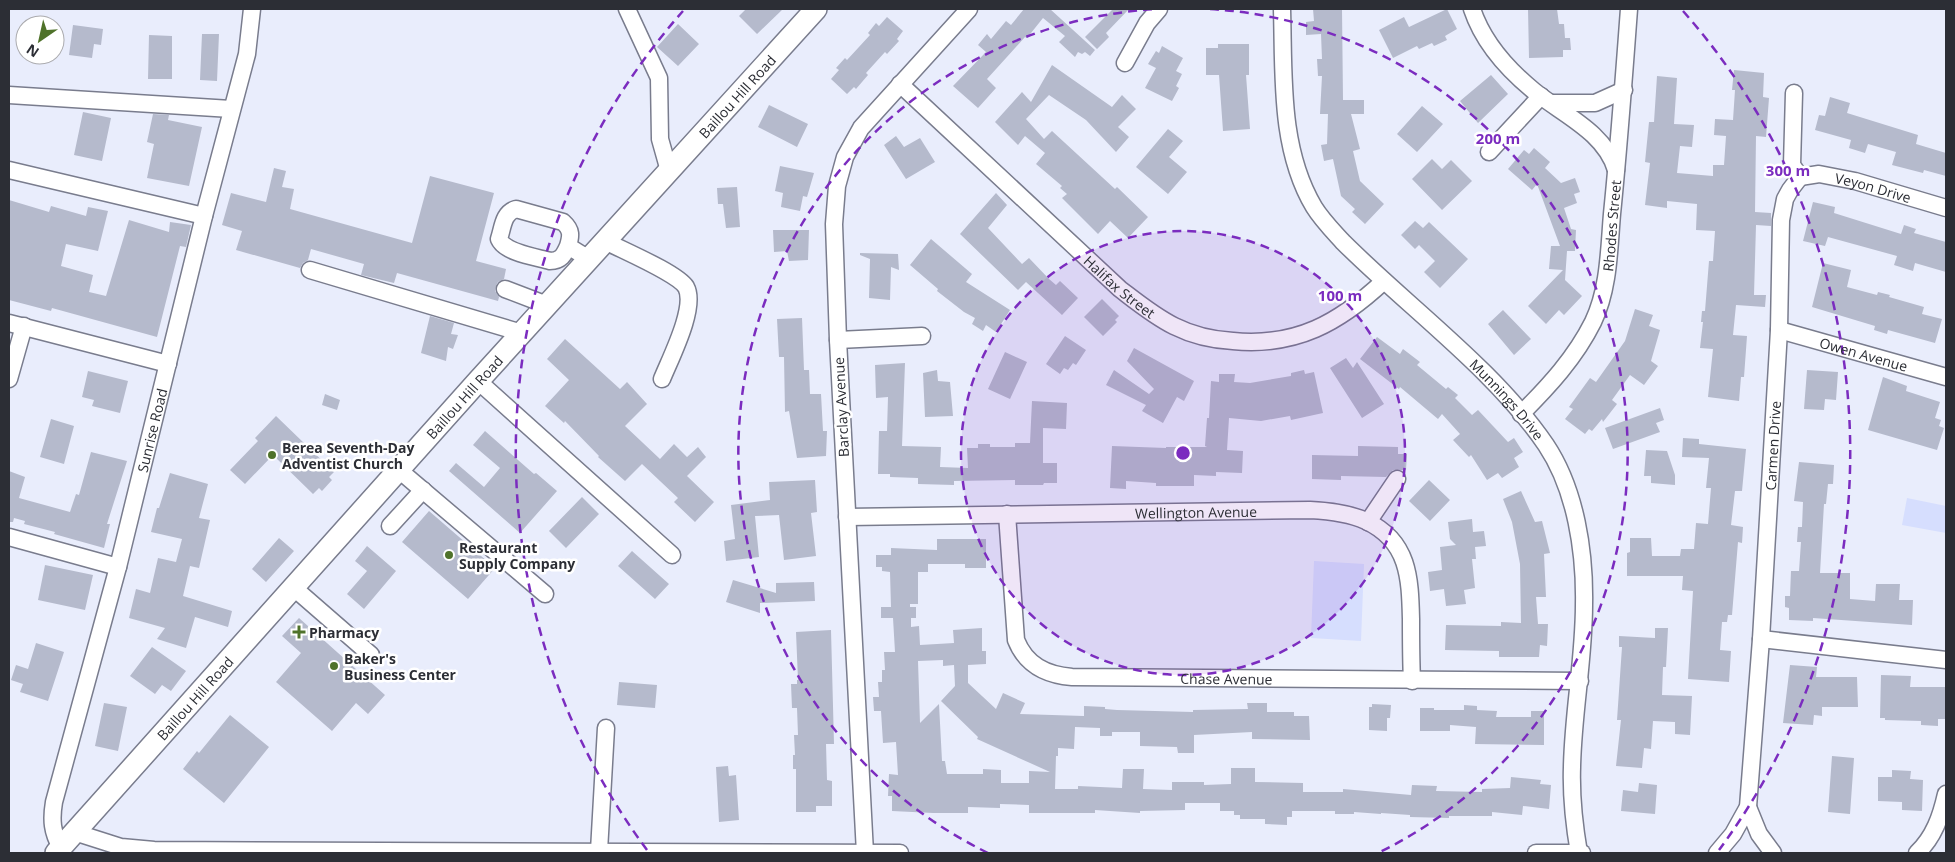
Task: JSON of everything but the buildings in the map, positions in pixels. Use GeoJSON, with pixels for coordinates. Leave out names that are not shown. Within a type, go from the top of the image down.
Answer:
{"type":"FeatureCollection","features":[{"type":"Feature","properties":{"kind":"main road","name":"Baillou Hill Road"},"geometry":{"type":"LineString","coordinates":[[58,851],[478,381],[816,9]]}},
{"type":"Feature","properties":{"kind":"street","name":"Sunrise Road"},"geometry":{"type":"LineString","coordinates":[[58,851],[51,818],[54,802],[118,568],[204,216],[247,54],[252,9]]}},
{"type":"Feature","properties":{"kind":"street"},"geometry":{"type":"LineString","coordinates":[[627,9],[659,78],[660,139],[669,171]]}},
{"type":"Feature","properties":{"kind":"street","name":"Barclay Avenue"},"geometry":{"type":"LineString","coordinates":[[865,853],[838,340],[834,224],[836,194],[840,171],[850,147],[861,128],[969,9]]}},
{"type":"Feature","properties":{"kind":"street"},"geometry":{"type":"LineString","coordinates":[[1125,63],[1147,23],[1158,9]]}},
{"type":"Feature","properties":{"kind":"street","name":"Munnings Drive"},"geometry":{"type":"LineString","coordinates":[[1282,9],[1288,129],[1297,171],[1314,208],[1328,226],[1477,367],[1521,414],[1546,446],[1560,474],[1571,503],[1582,555],[1584,605],[1580,682],[1572,766],[1573,818],[1580,853]]}},
{"type":"Feature","properties":{"kind":"street"},"geometry":{"type":"LineString","coordinates":[[1472,9],[1483,35],[1503,61],[1600,143],[1613,161],[1616,172]]}},
{"type":"Feature","properties":{"kind":"street","name":"Rhodes Street"},"geometry":{"type":"LineString","coordinates":[[1521,414],[1562,371],[1575,354],[1594,320],[1605,285],[1624,90],[1628,9]]}},
{"type":"Feature","properties":{"kind":"street","name":"Halifax Street"},"geometry":{"type":"LineString","coordinates":[[900,84],[1120,289],[1148,311],[1174,327],[1217,340],[1264,342],[1285,340],[1318,328],[1360,304],[1384,281]]}},
{"type":"Feature","properties":{"kind":"street"},"geometry":{"type":"LineString","coordinates":[[1489,152],[1547,100],[1595,103],[1624,90]]}},
{"type":"Feature","properties":{"kind":"street"},"geometry":{"type":"LineString","coordinates":[[1794,93],[1792,165],[1800,177]]}},
{"type":"Feature","properties":{"kind":"street"},"geometry":{"type":"LineString","coordinates":[[9,95],[232,109]]}},
{"type":"Feature","properties":{"kind":"street"},"geometry":{"type":"LineString","coordinates":[[9,170],[204,216]]}},
{"type":"Feature","properties":{"kind":"street","name":"Veyon Drive"},"geometry":{"type":"LineString","coordinates":[[1800,177],[1819,174],[1855,181],[1946,208]]}},
{"type":"Feature","properties":{"kind":"street","name":"Carmen Drive"},"geometry":{"type":"LineString","coordinates":[[1717,853],[1733,834],[1748,807],[1779,330],[1781,220],[1785,199],[1800,177]]}},
{"type":"Feature","properties":{"kind":"street"},"geometry":{"type":"LineString","coordinates":[[605,241],[673,276],[686,287],[689,300],[686,318],[662,379]]}},
{"type":"Feature","properties":{"kind":"street"},"geometry":{"type":"LineString","coordinates":[[568,246],[589,259]]}},
{"type":"Feature","properties":{"kind":"street"},"geometry":{"type":"LineString","coordinates":[[310,270],[522,333]]}},
{"type":"Feature","properties":{"kind":"street"},"geometry":{"type":"LineString","coordinates":[[505,289],[547,305]]}},
{"type":"Feature","properties":{"kind":"street"},"geometry":{"type":"LineString","coordinates":[[9,379],[16,324],[168,364]]}},
{"type":"Feature","properties":{"kind":"street","name":"Owen Avenue"},"geometry":{"type":"LineString","coordinates":[[1779,330],[1946,377]]}},
{"type":"Feature","properties":{"kind":"street"},"geometry":{"type":"LineString","coordinates":[[838,340],[922,336]]}},
{"type":"Feature","properties":{"kind":"street"},"geometry":{"type":"LineString","coordinates":[[478,381],[672,555]]}},
{"type":"Feature","properties":{"kind":"street"},"geometry":{"type":"LineString","coordinates":[[399,470],[545,594]]}},
{"type":"Feature","properties":{"kind":"street"},"geometry":{"type":"LineString","coordinates":[[1368,522],[1397,479]]}},
{"type":"Feature","properties":{"kind":"street"},"geometry":{"type":"LineString","coordinates":[[390,526],[423,490]]}},
{"type":"Feature","properties":{"kind":"street","name":"Wellington Avenue"},"geometry":{"type":"LineString","coordinates":[[847,517],[1310,510],[1342,513],[1368,522],[1382,531],[1394,542],[1406,563],[1410,590],[1412,681]]}},
{"type":"Feature","properties":{"kind":"street","name":"Chase Avenue"},"geometry":{"type":"LineString","coordinates":[[1007,514],[1016,640],[1025,657],[1034,666],[1054,675],[1072,677],[1580,682]]}},
{"type":"Feature","properties":{"kind":"street"},"geometry":{"type":"LineString","coordinates":[[9,537],[118,568]]}},
{"type":"Feature","properties":{"kind":"street"},"geometry":{"type":"LineString","coordinates":[[294,588],[371,655]]}},
{"type":"Feature","properties":{"kind":"street"},"geometry":{"type":"LineString","coordinates":[[1760,639],[1946,660]]}},
{"type":"Feature","properties":{"kind":"street"},"geometry":{"type":"LineString","coordinates":[[599,852],[606,728]]}},
{"type":"Feature","properties":{"kind":"street"},"geometry":{"type":"LineString","coordinates":[[1917,853],[1944,821],[1946,794]]}},
{"type":"Feature","properties":{"kind":"street","name":"Carmen Drive"},"geometry":{"type":"LineString","coordinates":[[1748,807],[1759,834],[1773,853]]}},
{"type":"Feature","properties":{"kind":"street"},"geometry":{"type":"LineString","coordinates":[[74,832],[107,844],[136,849],[320,852],[900,853]]}},
{"type":"Feature","properties":{"kind":"street"},"geometry":{"type":"LineString","coordinates":[[1536,853],[1580,853]]}},
{"type":"Feature","properties":{"kind":"shaded area"},"geometry":{"type":"Polygon","coordinates":[[[1907,498],[1946,506],[1946,533],[1902,525],[1907,498]]]}},
{"type":"Feature","properties":{"kind":"shaded area"},"geometry":{"type":"Polygon","coordinates":[[[1314,561],[1364,564],[1361,641],[1311,638],[1314,561]]]}},
{"type":"Feature","properties":{"kind":"place","name":"Berea Seventh-Day Adventist Church"},"geometry":{"type":"Point","coordinates":[272,455]}},
{"type":"Feature","properties":{"kind":"place","name":"Restaurant Supply Company"},"geometry":{"type":"Point","coordinates":[449,555]}},
{"type":"Feature","properties":{"kind":"place","name":"Pharmacy"},"geometry":{"type":"Point","coordinates":[299,632]}},
{"type":"Feature","properties":{"kind":"place","name":"Baker's Business Center"},"geometry":{"type":"Point","coordinates":[334,666]}}]}
